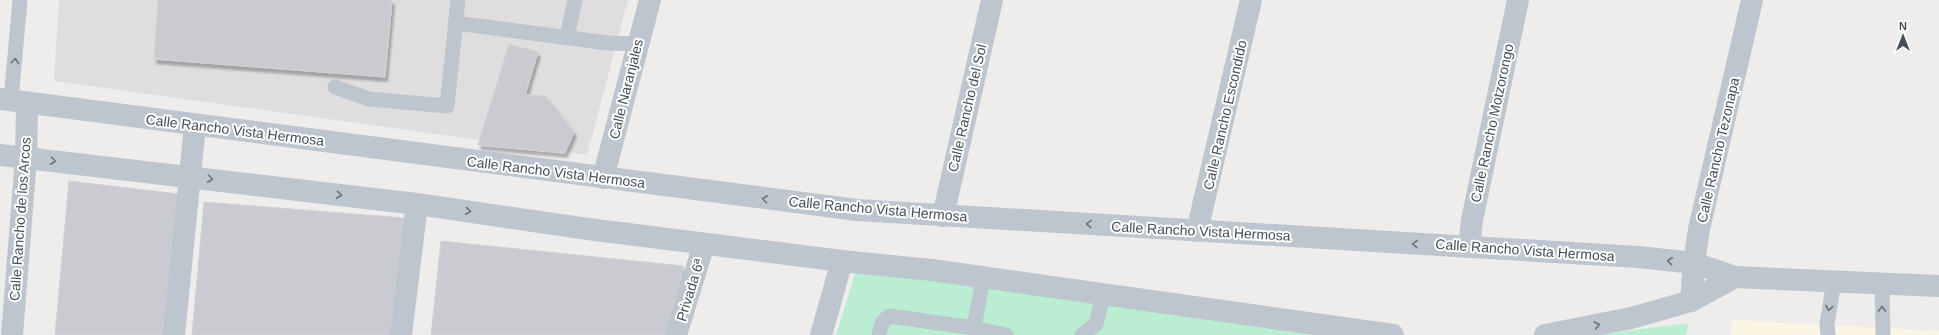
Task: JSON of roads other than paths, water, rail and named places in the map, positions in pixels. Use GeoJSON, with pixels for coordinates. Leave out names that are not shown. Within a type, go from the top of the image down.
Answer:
{"type":"FeatureCollection","features":[{"type":"Feature","properties":{"kind":"street","name":"Calle Naranjales"},"geometry":{"type":"LineString","coordinates":[[603,178],[637,44],[650,0]]}},
{"type":"Feature","properties":{"kind":"street","name":"Calle Rancho del Sol"},"geometry":{"type":"LineString","coordinates":[[943,216],[992,0]]}},
{"type":"Feature","properties":{"kind":"street","name":"Calle Rancho Escondido"},"geometry":{"type":"LineString","coordinates":[[1197,231],[1251,0]]}},
{"type":"Feature","properties":{"kind":"street","name":"Calle Rancho Motzorongo"},"geometry":{"type":"LineString","coordinates":[[1469,247],[1472,220],[1518,0]]}},
{"type":"Feature","properties":{"kind":"street","name":"Calle Rancho Tezonapa"},"geometry":{"type":"LineString","coordinates":[[1691,301],[1694,263],[1699,229],[1752,0]]}},
{"type":"Feature","properties":{"kind":"street","name":"Calle Rancho Vista Hermosa"},"geometry":{"type":"LineString","coordinates":[[12,101],[857,210],[1638,257],[1694,263],[1735,277],[1939,286]]}},
{"type":"Feature","properties":{"kind":"street","name":"Calle Rancho de los Arcos"},"geometry":{"type":"LineString","coordinates":[[12,101],[26,158],[12,335]]}},
{"type":"Feature","properties":{"kind":"street"},"geometry":{"type":"LineString","coordinates":[[174,335],[194,125]]}},
{"type":"Feature","properties":{"kind":"street"},"geometry":{"type":"LineString","coordinates":[[0,155],[417,204],[704,244],[842,261],[932,270],[1393,335]]}},
{"type":"Feature","properties":{"kind":"street"},"geometry":{"type":"LineString","coordinates":[[401,335],[417,204]]}},
{"type":"Feature","properties":{"kind":"street","name":"Privada 6ª"},"geometry":{"type":"LineString","coordinates":[[676,335],[704,244]]}},
{"type":"Feature","properties":{"kind":"street"},"geometry":{"type":"LineString","coordinates":[[821,335],[842,261]]}},
{"type":"Feature","properties":{"kind":"street"},"geometry":{"type":"LineString","coordinates":[[1548,335],[1631,318],[1691,301],[1735,277]]}},
{"type":"Feature","properties":{"kind":"lane"},"geometry":{"type":"LineString","coordinates":[[12,101],[20,0]]}},
{"type":"Feature","properties":{"kind":"lane"},"geometry":{"type":"LineString","coordinates":[[335,87],[369,99],[447,106],[458,0]]}},
{"type":"Feature","properties":{"kind":"lane"},"geometry":{"type":"LineString","coordinates":[[567,37],[574,0]]}},
{"type":"Feature","properties":{"kind":"lane"},"geometry":{"type":"LineString","coordinates":[[456,22],[608,43],[637,44]]}},
{"type":"Feature","properties":{"kind":"lane"},"geometry":{"type":"LineString","coordinates":[[974,328],[983,278]]}},
{"type":"Feature","properties":{"kind":"lane"},"geometry":{"type":"LineString","coordinates":[[1828,335],[1827,324],[1834,281]]}},
{"type":"Feature","properties":{"kind":"lane"},"geometry":{"type":"LineString","coordinates":[[1882,283],[1883,335]]}},
{"type":"Feature","properties":{"kind":"lane"},"geometry":{"type":"LineString","coordinates":[[1082,335],[1096,324],[1103,295]]}},
{"type":"Feature","properties":{"kind":"lane"},"geometry":{"type":"LineString","coordinates":[[879,335],[882,322],[885,318],[890,316],[974,328],[1006,335]]}}]}
